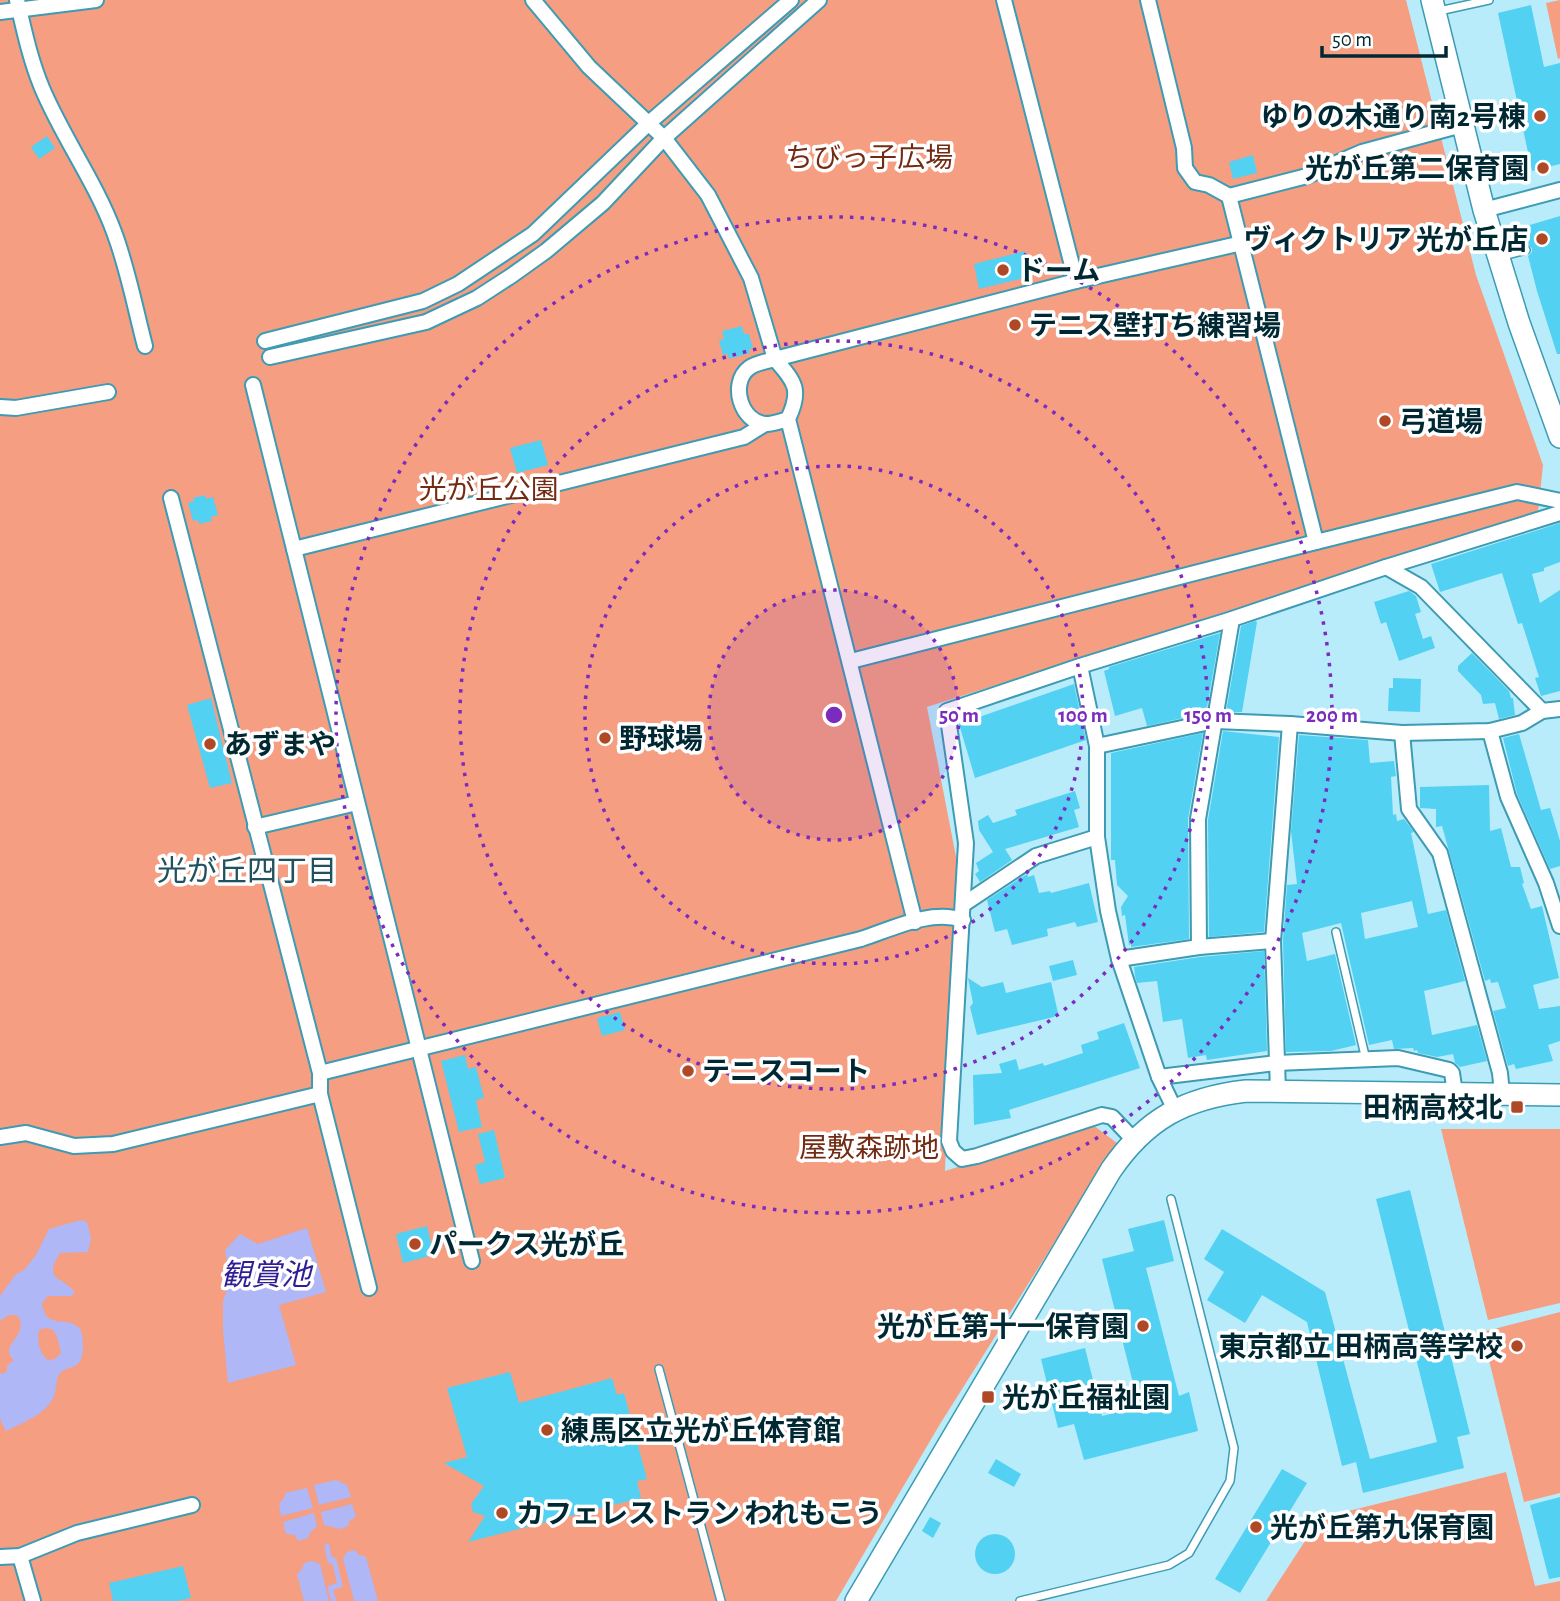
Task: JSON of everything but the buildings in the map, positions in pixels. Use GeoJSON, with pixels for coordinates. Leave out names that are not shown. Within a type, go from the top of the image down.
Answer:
{"type":"FeatureCollection","features":[{"type":"Feature","properties":{"kind":"street"},"geometry":{"type":"LineString","coordinates":[[0,12],[18,5],[96,0]]}},
{"type":"Feature","properties":{"kind":"street"},"geometry":{"type":"LineString","coordinates":[[533,0],[589,67],[664,138],[708,195],[751,278],[775,359],[794,385],[797,400],[788,419],[915,922]]}},
{"type":"Feature","properties":{"kind":"street"},"geometry":{"type":"LineString","coordinates":[[265,341],[423,301],[458,284],[533,233],[650,122],[791,0]]}},
{"type":"Feature","properties":{"kind":"street"},"geometry":{"type":"LineString","coordinates":[[270,357],[426,322],[477,298],[546,251],[603,203],[664,138],[819,0]]}},
{"type":"Feature","properties":{"kind":"street"},"geometry":{"type":"LineString","coordinates":[[1003,0],[1076,281]]}},
{"type":"Feature","properties":{"kind":"street"},"geometry":{"type":"LineString","coordinates":[[1148,0],[1184,148],[1185,168],[1195,182],[1229,196],[1307,176],[1362,152],[1462,125]]}},
{"type":"Feature","properties":{"kind":"street"},"geometry":{"type":"LineString","coordinates":[[18,5],[28,48],[42,88],[67,140],[88,174],[114,232],[145,346]]}},
{"type":"Feature","properties":{"kind":"street"},"geometry":{"type":"LineString","coordinates":[[1433,6],[1484,210],[1555,406],[1560,437]]}},
{"type":"Feature","properties":{"kind":"street"},"geometry":{"type":"LineString","coordinates":[[1484,210],[1560,190]]}},
{"type":"Feature","properties":{"kind":"street"},"geometry":{"type":"LineString","coordinates":[[1229,196],[1316,542]]}},
{"type":"Feature","properties":{"kind":"street"},"geometry":{"type":"LineString","coordinates":[[765,424],[755,421],[741,406],[739,383],[749,368],[1076,281],[1242,243]]}},
{"type":"Feature","properties":{"kind":"street"},"geometry":{"type":"LineString","coordinates":[[253,385],[472,1261]]}},
{"type":"Feature","properties":{"kind":"street"},"geometry":{"type":"LineString","coordinates":[[0,407],[16,408],[108,392]]}},
{"type":"Feature","properties":{"kind":"street"},"geometry":{"type":"LineString","coordinates":[[294,549],[744,437],[765,424],[788,419]]}},
{"type":"Feature","properties":{"kind":"street"},"geometry":{"type":"LineString","coordinates":[[851,661],[1517,492],[1560,501]]}},
{"type":"Feature","properties":{"kind":"street"},"geometry":{"type":"LineString","coordinates":[[171,498],[320,1073],[320,1094],[369,1288]]}},
{"type":"Feature","properties":{"kind":"street"},"geometry":{"type":"LineString","coordinates":[[1134,1140],[1112,1117],[1102,1115],[977,1156],[962,1159],[953,1151],[949,1141],[966,843],[947,712],[1080,666],[1560,513]]}},
{"type":"Feature","properties":{"kind":"street"},"geometry":{"type":"LineString","coordinates":[[1386,567],[1421,587],[1542,711]]}},
{"type":"Feature","properties":{"kind":"street"},"geometry":{"type":"LineString","coordinates":[[1199,947],[1198,819],[1233,619]]}},
{"type":"Feature","properties":{"kind":"street"},"geometry":{"type":"LineString","coordinates":[[1080,666],[1097,746],[1097,837],[1108,911],[1119,959],[1159,1077],[1175,1110]]}},
{"type":"Feature","properties":{"kind":"street"},"geometry":{"type":"LineString","coordinates":[[1097,746],[1215,721],[1402,733],[1490,731],[1522,723],[1542,711],[1560,709]]}},
{"type":"Feature","properties":{"kind":"street"},"geometry":{"type":"LineString","coordinates":[[1278,1091],[1273,941],[1290,724]]}},
{"type":"Feature","properties":{"kind":"street"},"geometry":{"type":"LineString","coordinates":[[1490,731],[1507,797],[1556,902],[1560,926]]}},
{"type":"Feature","properties":{"kind":"street"},"geometry":{"type":"LineString","coordinates":[[1402,733],[1409,809],[1440,853],[1500,1073],[1502,1094]]}},
{"type":"Feature","properties":{"kind":"street"},"geometry":{"type":"LineString","coordinates":[[255,827],[357,803]]}},
{"type":"Feature","properties":{"kind":"street"},"geometry":{"type":"LineString","coordinates":[[964,904],[1036,856],[1097,837]]}},
{"type":"Feature","properties":{"kind":"street"},"geometry":{"type":"LineString","coordinates":[[320,1073],[861,939],[934,917],[952,916],[963,920]]}},
{"type":"Feature","properties":{"kind":"street"},"geometry":{"type":"LineString","coordinates":[[1119,959],[1199,947],[1273,941]]}},
{"type":"Feature","properties":{"kind":"street"},"geometry":{"type":"LineString","coordinates":[[1159,1077],[1276,1063],[1398,1058],[1449,1070],[1452,1073],[1455,1093]]}},
{"type":"Feature","properties":{"kind":"street"},"geometry":{"type":"LineString","coordinates":[[856,1601],[974,1398],[1124,1150],[1175,1110],[1196,1100],[1245,1091],[1560,1095]]}},
{"type":"Feature","properties":{"kind":"street"},"geometry":{"type":"LineString","coordinates":[[0,1137],[26,1133],[74,1146],[113,1144],[320,1094]]}},
{"type":"Feature","properties":{"kind":"street"},"geometry":{"type":"LineString","coordinates":[[0,1557],[20,1556],[77,1533],[192,1505]]}},
{"type":"Feature","properties":{"kind":"street"},"geometry":{"type":"LineString","coordinates":[[20,1556],[33,1601]]}},
{"type":"Feature","properties":{"kind":"lane"},"geometry":{"type":"LineString","coordinates":[[1433,6],[1489,0]]}},
{"type":"Feature","properties":{"kind":"lane"},"geometry":{"type":"LineString","coordinates":[[1499,257],[1526,250]]}},
{"type":"Feature","properties":{"kind":"lane"},"geometry":{"type":"LineString","coordinates":[[1336,932],[1366,1060]]}},
{"type":"Feature","properties":{"kind":"lane"},"geometry":{"type":"LineString","coordinates":[[1020,1601],[1169,1565],[1189,1553],[1230,1481],[1234,1448],[1171,1199]]}},
{"type":"Feature","properties":{"kind":"lane"},"geometry":{"type":"LineString","coordinates":[[659,1369],[721,1601]]}},
{"type":"Feature","properties":{"kind":"green space","name":"光が丘公園"},"geometry":{"type":"Polygon","coordinates":[[[0,0],[1406,0],[1476,275],[1543,465],[1538,512],[927,707],[957,862],[945,1171],[1093,1125],[1117,1143],[940,1424],[836,1601],[0,1601],[0,0]]]}},
{"type":"Feature","properties":{"kind":"green space"},"geometry":{"type":"Polygon","coordinates":[[[1560,0],[1560,58],[1558,59],[1546,3],[1560,0]]]}},
{"type":"Feature","properties":{"kind":"green space"},"geometry":{"type":"Polygon","coordinates":[[[1441,1129],[1560,1129],[1560,1303],[1488,1320],[1441,1129]]]}},
{"type":"Feature","properties":{"kind":"green space"},"geometry":{"type":"Polygon","coordinates":[[[1560,1312],[1560,1493],[1524,1502],[1482,1332],[1560,1312]]]}},
{"type":"Feature","properties":{"kind":"green space"},"geometry":{"type":"Polygon","coordinates":[[[1506,1472],[1535,1586],[1560,1581],[1560,1601],[1266,1601],[1320,1518],[1506,1472]]]}},
{"type":"Feature","properties":{"kind":"water"},"geometry":{"type":"Polygon","coordinates":[[[81,1220],[87,1222],[91,1238],[88,1252],[60,1253],[53,1269],[56,1277],[75,1293],[71,1296],[48,1296],[42,1303],[44,1312],[52,1320],[74,1324],[80,1330],[83,1354],[74,1367],[62,1371],[59,1375],[54,1396],[46,1408],[6,1431],[0,1419],[0,1373],[7,1371],[7,1366],[14,1360],[9,1349],[21,1327],[19,1317],[14,1315],[0,1321],[0,1296],[16,1274],[24,1270],[36,1255],[49,1229],[81,1220]],[[44,1328],[39,1330],[38,1334],[41,1350],[48,1360],[55,1359],[61,1353],[57,1336],[52,1329],[44,1328]]]}},
{"type":"Feature","properties":{"kind":"water","name":"観賞池"},"geometry":{"type":"Polygon","coordinates":[[[307,1228],[326,1292],[279,1305],[296,1365],[228,1383],[223,1302],[230,1280],[225,1250],[240,1234],[258,1244],[307,1228]]]}},
{"type":"Feature","properties":{"kind":"water"},"geometry":{"type":"Polygon","coordinates":[[[336,1480],[347,1485],[351,1497],[319,1505],[314,1485],[336,1480]]]}},
{"type":"Feature","properties":{"kind":"water"},"geometry":{"type":"Polygon","coordinates":[[[307,1488],[313,1508],[281,1516],[279,1503],[284,1499],[285,1493],[307,1488]]]}},
{"type":"Feature","properties":{"kind":"water"},"geometry":{"type":"Polygon","coordinates":[[[352,1504],[356,1517],[350,1520],[348,1526],[340,1529],[324,1525],[321,1512],[352,1504]]]}},
{"type":"Feature","properties":{"kind":"water"},"geometry":{"type":"Polygon","coordinates":[[[314,1513],[317,1527],[311,1531],[308,1538],[298,1541],[295,1535],[286,1534],[283,1522],[314,1513]]]}},
{"type":"Feature","properties":{"kind":"water"},"geometry":{"type":"Polygon","coordinates":[[[355,1550],[366,1557],[378,1601],[354,1601],[343,1558],[347,1552],[355,1550]]]}},
{"type":"Feature","properties":{"kind":"water"},"geometry":{"type":"Polygon","coordinates":[[[312,1561],[320,1564],[329,1601],[304,1601],[297,1574],[304,1563],[312,1561]]]}},
{"type":"Feature","properties":{"kind":"waterway"},"geometry":{"type":"LineString","coordinates":[[327,1546],[330,1561],[334,1560],[340,1585],[330,1588],[334,1601]]}},
{"type":"Feature","properties":{"kind":"place","name":"ゆりの木通り南2号棟"},"geometry":{"type":"Point","coordinates":[1540,116]}},
{"type":"Feature","properties":{"kind":"place","name":"光が丘第二保育園"},"geometry":{"type":"Point","coordinates":[1543,168]}},
{"type":"Feature","properties":{"kind":"place","name":"ヴィクトリア 光が丘店"},"geometry":{"type":"Point","coordinates":[1542,239]}},
{"type":"Feature","properties":{"kind":"place","name":"ドーム"},"geometry":{"type":"Point","coordinates":[1003,270]}},
{"type":"Feature","properties":{"kind":"place","name":"テニス壁打ち練習場"},"geometry":{"type":"Point","coordinates":[1015,325]}},
{"type":"Feature","properties":{"kind":"place","name":"弓道場"},"geometry":{"type":"Point","coordinates":[1385,421]}},
{"type":"Feature","properties":{"kind":"place","name":"野球場"},"geometry":{"type":"Point","coordinates":[605,738]}},
{"type":"Feature","properties":{"kind":"place","name":"あずまや"},"geometry":{"type":"Point","coordinates":[210,744]}},
{"type":"Feature","properties":{"kind":"place","name":"テニスコート"},"geometry":{"type":"Point","coordinates":[688,1071]}},
{"type":"Feature","properties":{"kind":"place","name":"田柄高校北"},"geometry":{"type":"Point","coordinates":[1517,1107]}},
{"type":"Feature","properties":{"kind":"place","name":"パークス光が丘"},"geometry":{"type":"Point","coordinates":[415,1244]}},
{"type":"Feature","properties":{"kind":"place","name":"光が丘第十一保育園"},"geometry":{"type":"Point","coordinates":[1143,1326]}},
{"type":"Feature","properties":{"kind":"place","name":"東京都立 田柄高等学校"},"geometry":{"type":"Point","coordinates":[1517,1346]}},
{"type":"Feature","properties":{"kind":"place","name":"光が丘福祉園"},"geometry":{"type":"Point","coordinates":[988,1397]}},
{"type":"Feature","properties":{"kind":"place","name":"練馬区立光が丘体育館"},"geometry":{"type":"Point","coordinates":[547,1430]}},
{"type":"Feature","properties":{"kind":"place","name":"カフェレストラン われもこう"},"geometry":{"type":"Point","coordinates":[502,1513]}},
{"type":"Feature","properties":{"kind":"place","name":"光が丘第九保育園"},"geometry":{"type":"Point","coordinates":[1256,1527]}},
{"type":"Feature","properties":{"kind":"district","name":"光が丘四丁目"},"geometry":{"type":"Point","coordinates":[247,871]}},
{"type":"Feature","properties":{"kind":"park label","name":"ちびっ子広場"},"geometry":{"type":"Point","coordinates":[869,157]}},
{"type":"Feature","properties":{"kind":"park label","name":"屋敷森跡地"},"geometry":{"type":"Point","coordinates":[869,1147]}}]}
